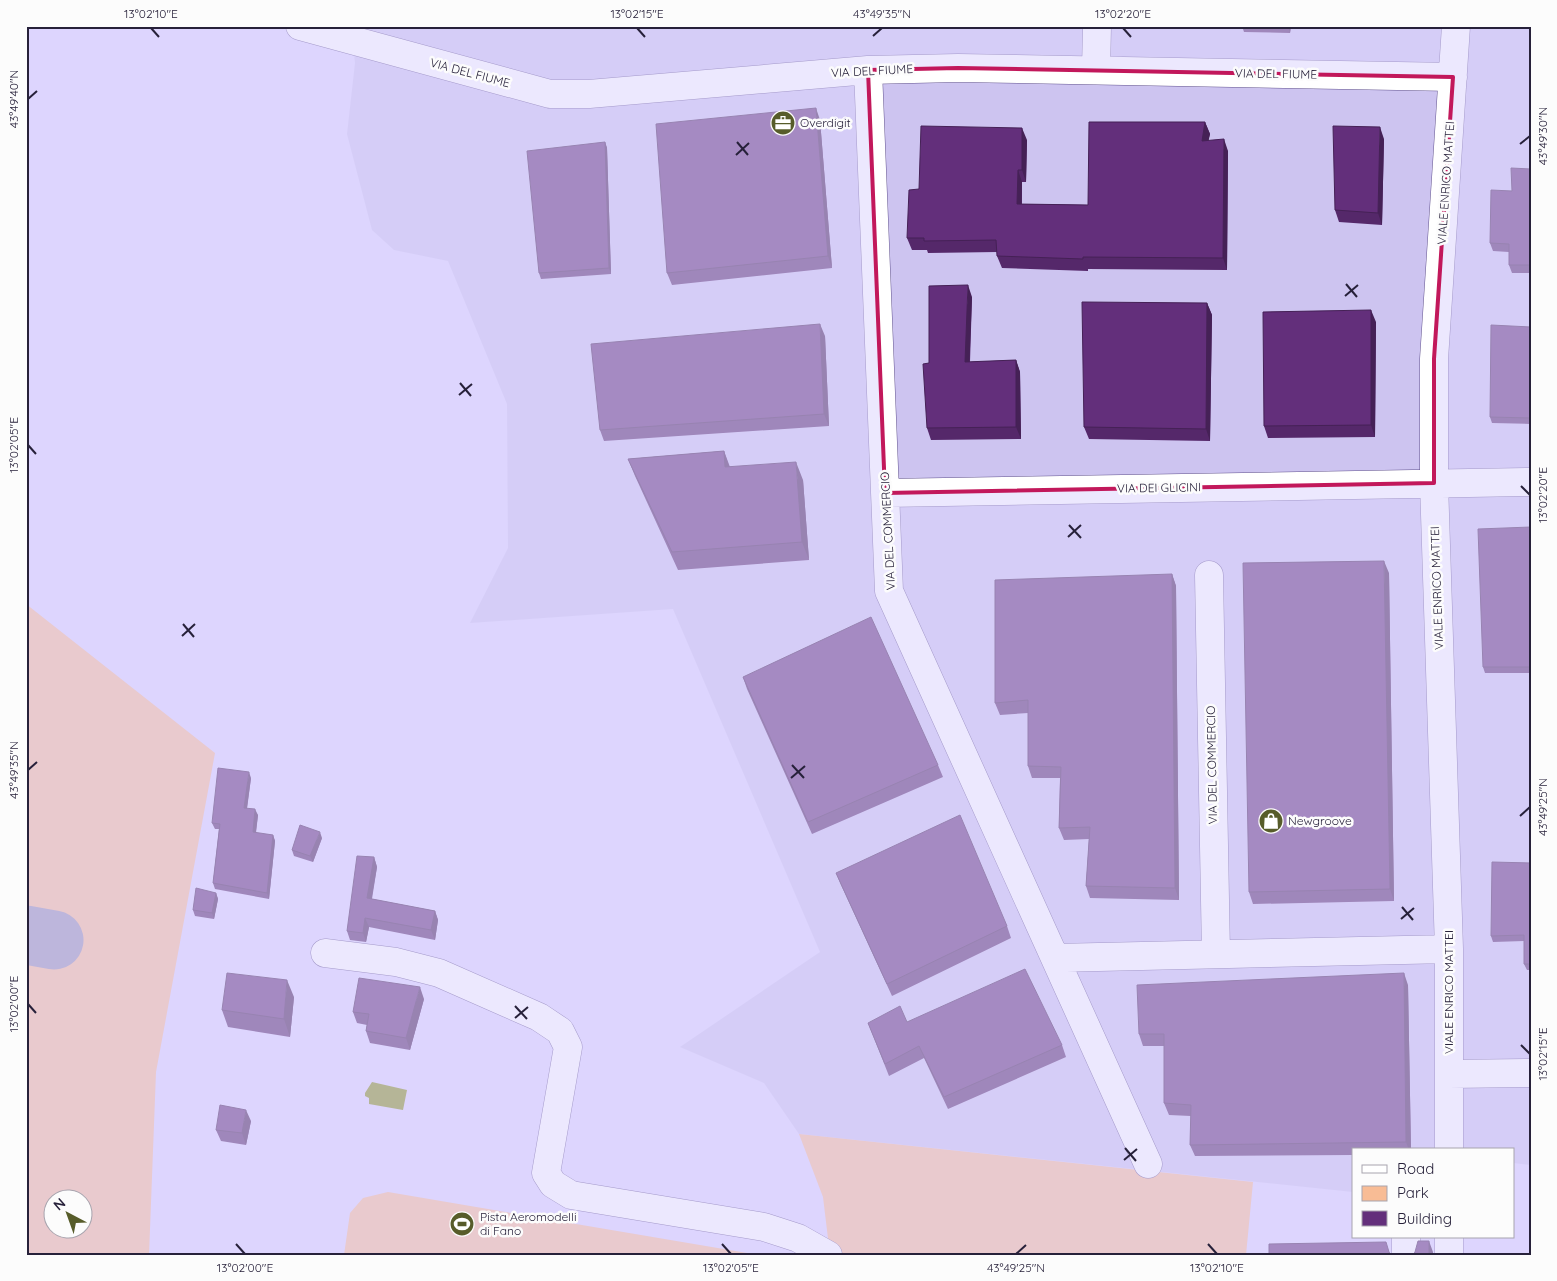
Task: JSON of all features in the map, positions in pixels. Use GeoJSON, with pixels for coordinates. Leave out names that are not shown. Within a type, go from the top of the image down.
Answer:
{"type":"FeatureCollection","features":[{"type":"Feature","properties":{"kind":"street","name":"VIA DEL FIUME"},"geometry":{"type":"LineString","coordinates":[[300,26],[550,94],[589,94],[868,70],[958,68],[1453,77]]}},
{"type":"Feature","properties":{"kind":"street"},"geometry":{"type":"LineString","coordinates":[[1096,70],[1097,26]]}},
{"type":"Feature","properties":{"kind":"street","name":"VIALE ENRICO MATTEI"},"geometry":{"type":"LineString","coordinates":[[1449,1148],[1449,949],[1434,483],[1434,359],[1456,26]]}},
{"type":"Feature","properties":{"kind":"street","name":"VIA DEL COMMERCIO"},"geometry":{"type":"LineString","coordinates":[[868,70],[889,591],[1148,1164]]}},
{"type":"Feature","properties":{"kind":"street","name":"VIA DEI GLICINI"},"geometry":{"type":"LineString","coordinates":[[885,493],[1531,482]]}},
{"type":"Feature","properties":{"kind":"street","name":"VIA DEL COMMERCIO"},"geometry":{"type":"LineString","coordinates":[[1209,575],[1216,954]]}},
{"type":"Feature","properties":{"kind":"street"},"geometry":{"type":"LineString","coordinates":[[1055,958],[1449,949]]}},
{"type":"Feature","properties":{"kind":"street"},"geometry":{"type":"LineString","coordinates":[[325,953],[396,962],[438,973],[539,1017],[560,1031],[568,1047],[546,1173],[553,1184],[571,1195],[764,1226],[798,1238],[828,1255]]}},
{"type":"Feature","properties":{"kind":"street"},"geometry":{"type":"LineString","coordinates":[[1449,1074],[1531,1073]]}},
{"type":"Feature","properties":{"kind":"street"},"geometry":{"type":"LineString","coordinates":[[1406,1238],[1406,1255]]}},
{"type":"Feature","properties":{"kind":"street"},"geometry":{"type":"LineString","coordinates":[[1449,1238],[1449,1255]]}},
{"type":"Feature","properties":{"kind":"highlighted area"},"geometry":{"type":"Polygon","coordinates":[[[958,68],[1453,77],[1434,359],[1434,483],[885,493],[868,70],[958,68]]]}},
{"type":"Feature","properties":{"kind":"shaded area"},"geometry":{"type":"Polygon","coordinates":[[[351,26],[1531,26],[1531,1165],[1514,1163],[1514,1148],[1352,1148],[1352,1192],[799,1134],[764,1083],[680,1047],[820,952],[673,609],[470,623],[508,548],[507,404],[448,261],[394,250],[372,230],[347,134],[355,63],[351,26]]]}},
{"type":"Feature","properties":{"kind":"shaded area"},"geometry":{"type":"Polygon","coordinates":[[[372,1082],[407,1090],[403,1110],[369,1104],[369,1098],[365,1096],[365,1093],[372,1082]]]}},
{"type":"Feature","properties":{"kind":"green space"},"geometry":{"type":"Polygon","coordinates":[[[26,604],[215,753],[156,1072],[149,1255],[26,1255],[26,604]]]}},
{"type":"Feature","properties":{"kind":"green space"},"geometry":{"type":"Polygon","coordinates":[[[799,1134],[1253,1182],[1246,1255],[830,1255],[823,1197],[799,1134]]]}},
{"type":"Feature","properties":{"kind":"green space","name":"Pista Aeromodelli di Fano"},"geometry":{"type":"Polygon","coordinates":[[[388,1192],[759,1255],[344,1255],[350,1213],[363,1198],[388,1192]]]}},
{"type":"Feature","properties":{"kind":"building"},"geometry":{"type":"Polygon","coordinates":[[[816,108],[828,256],[667,273],[656,124],[816,108]]]}},
{"type":"Feature","properties":{"kind":"building"},"geometry":{"type":"Polygon","coordinates":[[[1089,122],[1205,122],[1202,141],[1224,139],[1223,258],[1083,257],[1083,259],[997,256],[996,240],[924,241],[924,238],[907,238],[909,190],[919,189],[921,126],[1022,128],[1022,170],[1018,170],[1017,204],[1088,205],[1089,122]]]}},
{"type":"Feature","properties":{"kind":"building"},"geometry":{"type":"Polygon","coordinates":[[[1333,126],[1380,127],[1378,213],[1335,210],[1333,126]]]}},
{"type":"Feature","properties":{"kind":"building"},"geometry":{"type":"Polygon","coordinates":[[[605,142],[609,268],[539,273],[527,151],[605,142]]]}},
{"type":"Feature","properties":{"kind":"building"},"geometry":{"type":"Polygon","coordinates":[[[1511,168],[1531,169],[1530,265],[1509,265],[1509,244],[1490,243],[1491,190],[1512,191],[1511,168]]]}},
{"type":"Feature","properties":{"kind":"building"},"geometry":{"type":"Polygon","coordinates":[[[968,285],[965,362],[1016,360],[1016,427],[927,428],[923,364],[929,363],[929,286],[968,285]]]}},
{"type":"Feature","properties":{"kind":"building"},"geometry":{"type":"Polygon","coordinates":[[[1082,302],[1207,303],[1206,429],[1084,427],[1082,302]]]}},
{"type":"Feature","properties":{"kind":"building"},"geometry":{"type":"Polygon","coordinates":[[[1371,310],[1371,425],[1264,426],[1263,312],[1371,310]]]}},
{"type":"Feature","properties":{"kind":"building"},"geometry":{"type":"Polygon","coordinates":[[[820,324],[824,414],[600,430],[591,344],[820,324]]]}},
{"type":"Feature","properties":{"kind":"building"},"geometry":{"type":"Polygon","coordinates":[[[1491,325],[1531,327],[1531,418],[1490,417],[1491,325]]]}},
{"type":"Feature","properties":{"kind":"building"},"geometry":{"type":"Polygon","coordinates":[[[724,451],[725,467],[796,462],[802,542],[672,552],[628,459],[724,451]]]}},
{"type":"Feature","properties":{"kind":"building"},"geometry":{"type":"Polygon","coordinates":[[[1531,527],[1531,667],[1483,667],[1478,529],[1531,527]]]}},
{"type":"Feature","properties":{"kind":"building"},"geometry":{"type":"Polygon","coordinates":[[[1384,561],[1390,889],[1249,892],[1243,563],[1384,561]]]}},
{"type":"Feature","properties":{"kind":"building"},"geometry":{"type":"Polygon","coordinates":[[[1172,574],[1175,888],[1086,886],[1090,827],[1059,828],[1061,767],[1028,766],[1028,700],[995,703],[995,580],[1172,574]]]}},
{"type":"Feature","properties":{"kind":"building"},"geometry":{"type":"Polygon","coordinates":[[[871,617],[938,765],[808,822],[743,677],[871,617]]]}},
{"type":"Feature","properties":{"kind":"building"},"geometry":{"type":"Polygon","coordinates":[[[218,768],[249,772],[244,808],[255,809],[253,832],[273,835],[267,893],[213,883],[220,824],[212,823],[218,768]]]}},
{"type":"Feature","properties":{"kind":"building"},"geometry":{"type":"Polygon","coordinates":[[[960,815],[1007,926],[887,984],[836,873],[960,815]]]}},
{"type":"Feature","properties":{"kind":"building"},"geometry":{"type":"Polygon","coordinates":[[[300,825],[320,832],[310,856],[292,850],[300,825]]]}},
{"type":"Feature","properties":{"kind":"building"},"geometry":{"type":"Polygon","coordinates":[[[357,856],[374,857],[367,898],[435,911],[431,930],[365,918],[363,933],[347,931],[357,856]]]}},
{"type":"Feature","properties":{"kind":"building"},"geometry":{"type":"Polygon","coordinates":[[[1492,862],[1531,863],[1531,964],[1524,964],[1524,935],[1491,936],[1492,862]]]}},
{"type":"Feature","properties":{"kind":"building"},"geometry":{"type":"Polygon","coordinates":[[[196,888],[216,893],[212,913],[193,910],[196,888]]]}},
{"type":"Feature","properties":{"kind":"building"},"geometry":{"type":"Polygon","coordinates":[[[1025,969],[1062,1045],[944,1097],[919,1046],[885,1064],[868,1023],[900,1006],[907,1022],[1025,969]]]}},
{"type":"Feature","properties":{"kind":"building"},"geometry":{"type":"Polygon","coordinates":[[[227,973],[287,980],[284,1019],[222,1010],[227,973]]]}},
{"type":"Feature","properties":{"kind":"building"},"geometry":{"type":"Polygon","coordinates":[[[1404,973],[1406,1142],[1190,1145],[1191,1105],[1164,1103],[1164,1034],[1139,1034],[1137,985],[1404,973]]]}},
{"type":"Feature","properties":{"kind":"building"},"geometry":{"type":"Polygon","coordinates":[[[359,978],[420,987],[406,1038],[366,1031],[369,1014],[353,1012],[359,978]]]}},
{"type":"Feature","properties":{"kind":"building"},"geometry":{"type":"Polygon","coordinates":[[[220,1105],[246,1110],[242,1133],[216,1130],[220,1105]]]}},
{"type":"Feature","properties":{"kind":"building"},"geometry":{"type":"Polygon","coordinates":[[[1418,1241],[1429,1241],[1429,1255],[1413,1255],[1418,1241]]]}},
{"type":"Feature","properties":{"kind":"building"},"geometry":{"type":"Polygon","coordinates":[[[1386,1242],[1391,1255],[1269,1255],[1269,1244],[1386,1242]]]}},
{"type":"Feature","properties":{"kind":"taxiway"},"geometry":{"type":"LineString","coordinates":[[26,935],[54,940]]}},
{"type":"Feature","properties":{"kind":"place","name":"Overdigit"},"geometry":{"type":"Point","coordinates":[783,123]}},
{"type":"Feature","properties":{"kind":"place","name":"Newgroove"},"geometry":{"type":"Point","coordinates":[1271,821]}},
{"type":"Feature","properties":{"kind":"place","name":"Pista Aeromodelli di Fano"},"geometry":{"type":"Point","coordinates":[462,1224]}}]}
